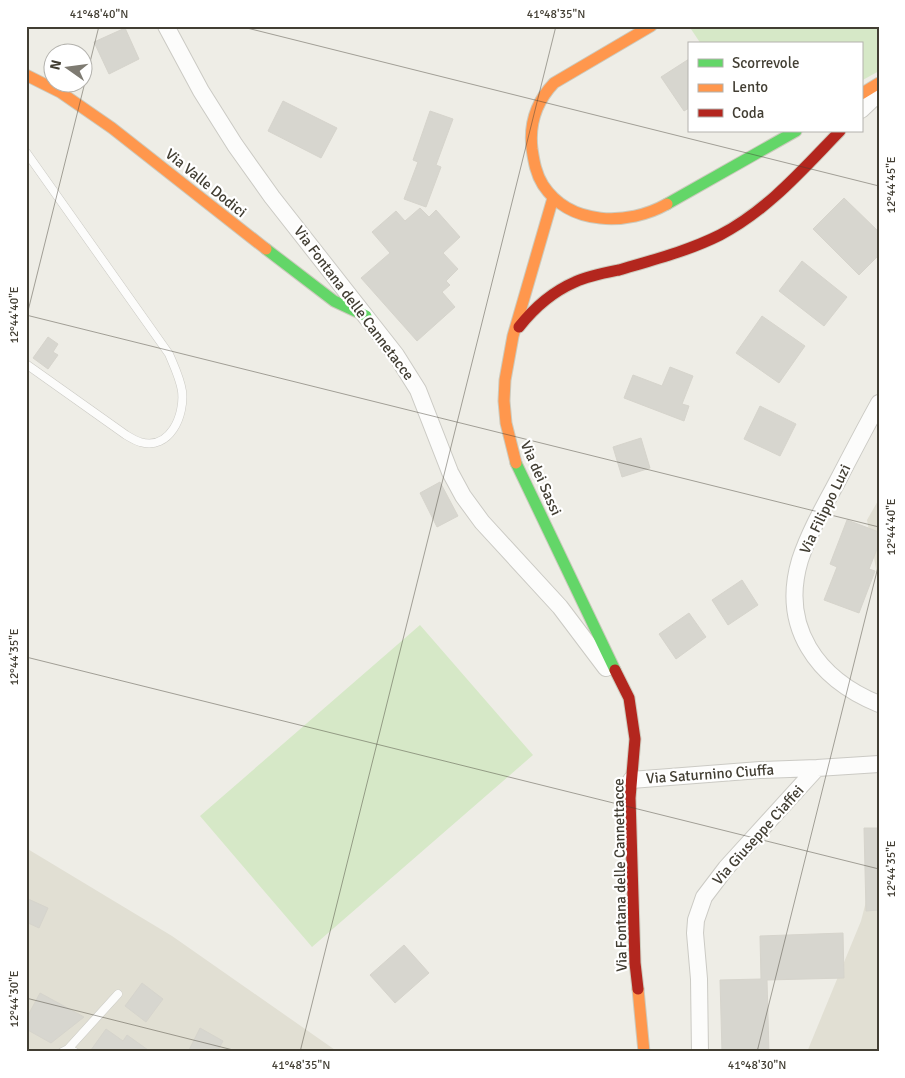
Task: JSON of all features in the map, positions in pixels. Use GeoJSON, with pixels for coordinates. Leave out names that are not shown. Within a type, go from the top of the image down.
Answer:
{"type":"FeatureCollection","features":[{"type":"Feature","properties":{"kind":"street","name":"Via Fontana delle Cannetacce"},"geometry":{"type":"LineString","coordinates":[[166,26],[201,91],[235,145],[272,197],[396,355],[418,390],[450,472],[463,496],[482,522],[560,607],[628,698]]}},
{"type":"Feature","properties":{"kind":"street"},"geometry":{"type":"LineString","coordinates":[[651,26],[554,83],[543,95],[532,123],[531,146],[538,176],[553,198],[575,213],[593,218],[622,220],[639,218],[656,211],[794,132]]}},
{"type":"Feature","properties":{"kind":"street","name":"Via Valle Dodici"},"geometry":{"type":"LineString","coordinates":[[26,75],[60,92],[93,114],[303,279],[334,301],[366,316]]}},
{"type":"Feature","properties":{"kind":"street"},"geometry":{"type":"LineString","coordinates":[[862,93],[879,83]]}},
{"type":"Feature","properties":{"kind":"street"},"geometry":{"type":"LineString","coordinates":[[862,109],[879,93]]}},
{"type":"Feature","properties":{"kind":"street"},"geometry":{"type":"LineString","coordinates":[[513,336],[531,311],[553,293],[577,281],[692,247],[737,226],[767,204],[839,132]]}},
{"type":"Feature","properties":{"kind":"street","name":"Via dei Sassi"},"geometry":{"type":"LineString","coordinates":[[553,198],[507,362],[504,393],[505,425],[513,456],[533,502],[557,548],[628,698]]}},
{"type":"Feature","properties":{"kind":"street","name":"Via Filippo Luzi"},"geometry":{"type":"LineString","coordinates":[[879,403],[816,520],[796,576],[795,605],[796,620],[801,636],[827,672],[853,692],[879,704]]}},
{"type":"Feature","properties":{"kind":"street","name":"Via Fontana delle Cannettacce"},"geometry":{"type":"LineString","coordinates":[[628,698],[635,740],[630,798],[636,963],[644,1052]]}},
{"type":"Feature","properties":{"kind":"street","name":"Via Saturnino Ciuffa"},"geometry":{"type":"LineString","coordinates":[[631,780],[760,770],[879,764]]}},
{"type":"Feature","properties":{"kind":"street","name":"Via Giuseppe Ciaffei"},"geometry":{"type":"LineString","coordinates":[[700,1052],[699,979],[695,933],[696,920],[704,896],[726,868],[817,768]]}},
{"type":"Feature","properties":{"kind":"lane"},"geometry":{"type":"LineString","coordinates":[[26,152],[169,354],[177,372],[182,391],[180,418],[167,437],[155,442],[140,442],[126,435],[26,364]]}},
{"type":"Feature","properties":{"kind":"lane"},"geometry":{"type":"LineString","coordinates":[[68,1051],[118,994]]}},
{"type":"Feature","properties":{"kind":"shaded area"},"geometry":{"type":"Polygon","coordinates":[[[879,499],[879,585],[867,520],[879,499]]]}},
{"type":"Feature","properties":{"kind":"shaded area"},"geometry":{"type":"Polygon","coordinates":[[[26,848],[172,936],[338,1052],[26,1052],[26,848]]]}},
{"type":"Feature","properties":{"kind":"shaded area"},"geometry":{"type":"Polygon","coordinates":[[[879,851],[879,1052],[807,1052],[861,921],[879,851]]]}},
{"type":"Feature","properties":{"kind":"green space"},"geometry":{"type":"Polygon","coordinates":[[[689,26],[879,26],[879,71],[862,80],[862,42],[700,42],[689,26]]]}},
{"type":"Feature","properties":{"kind":"green space"},"geometry":{"type":"Polygon","coordinates":[[[420,625],[533,755],[312,947],[200,816],[420,625]]]}},
{"type":"Feature","properties":{"kind":"building"},"geometry":{"type":"Polygon","coordinates":[[[125,28],[139,59],[109,74],[94,42],[125,28]]]}},
{"type":"Feature","properties":{"kind":"building"},"geometry":{"type":"Polygon","coordinates":[[[688,60],[688,109],[684,111],[661,77],[688,60]]]}},
{"type":"Feature","properties":{"kind":"building"},"geometry":{"type":"Polygon","coordinates":[[[283,101],[337,128],[321,158],[268,131],[283,101]]]}},
{"type":"Feature","properties":{"kind":"building"},"geometry":{"type":"Polygon","coordinates":[[[430,111],[453,119],[436,165],[441,167],[426,207],[404,199],[418,162],[413,160],[430,111]]]}},
{"type":"Feature","properties":{"kind":"building"},"geometry":{"type":"Polygon","coordinates":[[[844,198],[879,232],[879,255],[859,275],[813,229],[844,198]]]}},
{"type":"Feature","properties":{"kind":"building"},"geometry":{"type":"Polygon","coordinates":[[[420,208],[429,217],[436,210],[460,237],[443,253],[458,269],[446,281],[450,285],[442,292],[455,307],[417,341],[361,278],[390,253],[372,232],[396,211],[405,221],[420,208]]]}},
{"type":"Feature","properties":{"kind":"building"},"geometry":{"type":"Polygon","coordinates":[[[802,261],[847,297],[824,326],[779,291],[802,261]]]}},
{"type":"Feature","properties":{"kind":"building"},"geometry":{"type":"Polygon","coordinates":[[[762,316],[805,346],[779,383],[736,353],[762,316]]]}},
{"type":"Feature","properties":{"kind":"building"},"geometry":{"type":"Polygon","coordinates":[[[48,337],[58,344],[53,352],[58,355],[48,369],[33,358],[48,337]]]}},
{"type":"Feature","properties":{"kind":"building"},"geometry":{"type":"Polygon","coordinates":[[[670,367],[693,376],[682,404],[689,406],[684,421],[624,398],[633,375],[662,386],[670,367]]]}},
{"type":"Feature","properties":{"kind":"building"},"geometry":{"type":"Polygon","coordinates":[[[760,406],[796,424],[780,456],[744,439],[760,406]]]}},
{"type":"Feature","properties":{"kind":"building"},"geometry":{"type":"Polygon","coordinates":[[[641,438],[650,468],[622,477],[613,447],[641,438]]]}},
{"type":"Feature","properties":{"kind":"building"},"geometry":{"type":"Polygon","coordinates":[[[440,482],[458,516],[437,527],[420,493],[440,482]]]}},
{"type":"Feature","properties":{"kind":"building"},"geometry":{"type":"Polygon","coordinates":[[[847,520],[879,532],[879,544],[869,569],[875,571],[859,613],[824,600],[837,567],[830,564],[847,520]]]}},
{"type":"Feature","properties":{"kind":"building"},"geometry":{"type":"Polygon","coordinates":[[[742,580],[758,605],[728,625],[712,600],[742,580]]]}},
{"type":"Feature","properties":{"kind":"building"},"geometry":{"type":"Polygon","coordinates":[[[689,613],[706,637],[676,659],[659,634],[689,613]]]}},
{"type":"Feature","properties":{"kind":"building"},"geometry":{"type":"Polygon","coordinates":[[[864,828],[879,828],[879,910],[866,911],[864,828]]]}},
{"type":"Feature","properties":{"kind":"building"},"geometry":{"type":"Polygon","coordinates":[[[26,898],[48,908],[39,928],[26,922],[26,898]]]}},
{"type":"Feature","properties":{"kind":"building"},"geometry":{"type":"Polygon","coordinates":[[[843,933],[844,978],[767,980],[769,1052],[722,1052],[720,980],[761,979],[760,936],[843,933]]]}},
{"type":"Feature","properties":{"kind":"building"},"geometry":{"type":"Polygon","coordinates":[[[404,945],[429,973],[395,1003],[370,975],[404,945]]]}},
{"type":"Feature","properties":{"kind":"building"},"geometry":{"type":"Polygon","coordinates":[[[142,983],[163,999],[146,1022],[125,1006],[142,983]]]}},
{"type":"Feature","properties":{"kind":"building"},"geometry":{"type":"Polygon","coordinates":[[[40,993],[84,1017],[51,1043],[26,1029],[26,1019],[40,993]]]}},
{"type":"Feature","properties":{"kind":"building"},"geometry":{"type":"Polygon","coordinates":[[[200,1028],[223,1041],[217,1052],[188,1052],[200,1028]]]}},
{"type":"Feature","properties":{"kind":"building"},"geometry":{"type":"Polygon","coordinates":[[[106,1029],[123,1041],[127,1035],[148,1050],[147,1052],[93,1052],[91,1050],[106,1029]]]}},
{"type":"Feature","properties":{"kind":"traffic: fast"},"geometry":{"type":"LineString","coordinates":[[667,204],[794,132]]}},
{"type":"Feature","properties":{"kind":"traffic: fast"},"geometry":{"type":"LineString","coordinates":[[266,249],[334,301],[366,316]]}},
{"type":"Feature","properties":{"kind":"traffic: fast"},"geometry":{"type":"LineString","coordinates":[[516,463],[615,670]]}},
{"type":"Feature","properties":{"kind":"traffic: slow"},"geometry":{"type":"LineString","coordinates":[[651,26],[554,83],[539,105],[533,122],[531,140],[537,172],[543,185],[554,198],[568,208],[584,215],[600,218],[618,218],[635,216],[667,204]]}},
{"type":"Feature","properties":{"kind":"traffic: slow"},"geometry":{"type":"LineString","coordinates":[[26,75],[60,92],[112,128],[266,249]]}},
{"type":"Feature","properties":{"kind":"traffic: slow"},"geometry":{"type":"LineString","coordinates":[[862,93],[879,83]]}},
{"type":"Feature","properties":{"kind":"traffic: slow"},"geometry":{"type":"LineString","coordinates":[[516,463],[506,423],[505,380],[513,336],[553,198]]}},
{"type":"Feature","properties":{"kind":"traffic: slow"},"geometry":{"type":"LineString","coordinates":[[638,989],[644,1052]]}},
{"type":"Feature","properties":{"kind":"traffic: jam"},"geometry":{"type":"LineString","coordinates":[[519,327],[544,301],[575,282],[683,250],[708,241],[737,225],[754,214],[784,188],[839,132]]}},
{"type":"Feature","properties":{"kind":"traffic: jam"},"geometry":{"type":"LineString","coordinates":[[615,670],[629,698],[635,739],[630,798],[635,963],[638,989]]}}]}
